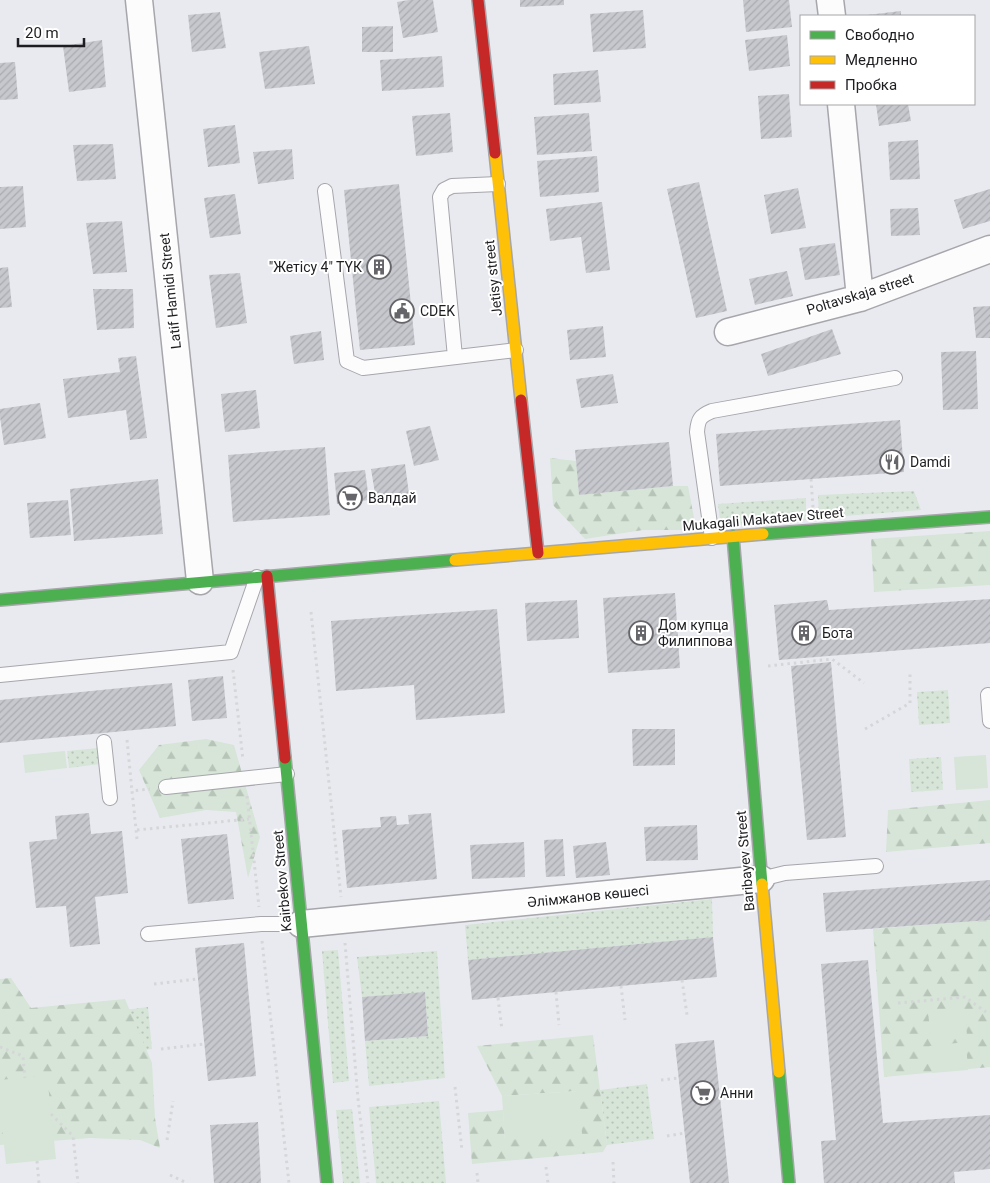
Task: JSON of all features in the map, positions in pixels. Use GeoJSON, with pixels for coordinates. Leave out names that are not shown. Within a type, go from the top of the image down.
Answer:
{"type":"FeatureCollection","features":[{"type":"Feature","properties":{"kind":"main road","name":"Jetisy street"},"geometry":{"type":"LineString","coordinates":[[478,0],[538,553]]}},
{"type":"Feature","properties":{"kind":"main road","name":"Mukagali Makataev Street"},"geometry":{"type":"LineString","coordinates":[[0,600],[200,581],[733,536],[990,517]]}},
{"type":"Feature","properties":{"kind":"main road","name":"Baribayev Street"},"geometry":{"type":"LineString","coordinates":[[733,536],[761,879],[789,1183]]}},
{"type":"Feature","properties":{"kind":"main road","name":"Kairbekov Street"},"geometry":{"type":"LineString","coordinates":[[262,576],[287,774],[326,1183]]}},
{"type":"Feature","properties":{"kind":"street","name":"Latif Hamidi Street"},"geometry":{"type":"LineString","coordinates":[[140,0],[200,581]]}},
{"type":"Feature","properties":{"kind":"street"},"geometry":{"type":"LineString","coordinates":[[830,0],[832,15]]}},
{"type":"Feature","properties":{"kind":"street"},"geometry":{"type":"LineString","coordinates":[[840,105],[860,298]]}},
{"type":"Feature","properties":{"kind":"street","name":"Poltavskaja street"},"geometry":{"type":"LineString","coordinates":[[728,332],[860,298],[990,249]]}},
{"type":"Feature","properties":{"kind":"street","name":"Әлімжанов көшесі"},"geometry":{"type":"LineString","coordinates":[[301,924],[761,879]]}},
{"type":"Feature","properties":{"kind":"lane"},"geometry":{"type":"LineString","coordinates":[[456,357],[440,197],[444,190],[452,186],[498,184]]}},
{"type":"Feature","properties":{"kind":"lane"},"geometry":{"type":"LineString","coordinates":[[325,191],[347,361],[363,368],[516,350]]}},
{"type":"Feature","properties":{"kind":"lane"},"geometry":{"type":"LineString","coordinates":[[712,538],[697,432],[698,421],[702,415],[712,411],[895,378]]}},
{"type":"Feature","properties":{"kind":"lane"},"geometry":{"type":"LineString","coordinates":[[0,675],[231,652],[262,576]]}},
{"type":"Feature","properties":{"kind":"lane"},"geometry":{"type":"LineString","coordinates":[[988,695],[990,721]]}},
{"type":"Feature","properties":{"kind":"lane"},"geometry":{"type":"LineString","coordinates":[[104,742],[110,798]]}},
{"type":"Feature","properties":{"kind":"lane"},"geometry":{"type":"LineString","coordinates":[[166,787],[287,774]]}},
{"type":"Feature","properties":{"kind":"lane","name":"Әлімжанов көшесі"},"geometry":{"type":"LineString","coordinates":[[761,879],[785,873],[876,866]]}},
{"type":"Feature","properties":{"kind":"lane"},"geometry":{"type":"LineString","coordinates":[[148,934],[260,924],[301,924]]}},
{"type":"Feature","properties":{"kind":"path"},"geometry":{"type":"LineString","coordinates":[[811,479],[813,508]]}},
{"type":"Feature","properties":{"kind":"path"},"geometry":{"type":"LineString","coordinates":[[765,666],[832,659],[864,683]]}},
{"type":"Feature","properties":{"kind":"path"},"geometry":{"type":"LineString","coordinates":[[865,729],[910,703],[910,673]]}},
{"type":"Feature","properties":{"kind":"path"},"geometry":{"type":"LineString","coordinates":[[127,740],[137,839]]}},
{"type":"Feature","properties":{"kind":"path"},"geometry":{"type":"LineString","coordinates":[[132,791],[166,787]]}},
{"type":"Feature","properties":{"kind":"path"},"geometry":{"type":"LineString","coordinates":[[137,830],[249,820]]}},
{"type":"Feature","properties":{"kind":"path"},"geometry":{"type":"LineString","coordinates":[[154,984],[198,980]]}},
{"type":"Feature","properties":{"kind":"path"},"geometry":{"type":"LineString","coordinates":[[682,980],[687,1015]]}},
{"type":"Feature","properties":{"kind":"path"},"geometry":{"type":"LineString","coordinates":[[620,986],[625,1020]]}},
{"type":"Feature","properties":{"kind":"path"},"geometry":{"type":"LineString","coordinates":[[556,992],[559,1025]]}},
{"type":"Feature","properties":{"kind":"path"},"geometry":{"type":"LineString","coordinates":[[898,1003],[965,997],[986,1012]]}},
{"type":"Feature","properties":{"kind":"path"},"geometry":{"type":"LineString","coordinates":[[498,998],[502,1030]]}},
{"type":"Feature","properties":{"kind":"path"},"geometry":{"type":"LineString","coordinates":[[161,1049],[204,1044]]}},
{"type":"Feature","properties":{"kind":"path"},"geometry":{"type":"LineString","coordinates":[[0,1047],[23,1056],[25,1078]]}},
{"type":"Feature","properties":{"kind":"path"},"geometry":{"type":"LineString","coordinates":[[661,1080],[679,1078]]}},
{"type":"Feature","properties":{"kind":"path"},"geometry":{"type":"LineString","coordinates":[[455,1087],[462,1151]]}},
{"type":"Feature","properties":{"kind":"path"},"geometry":{"type":"LineString","coordinates":[[167,1140],[173,1100]]}},
{"type":"Feature","properties":{"kind":"path"},"geometry":{"type":"LineString","coordinates":[[51,1114],[73,1136],[78,1183]]}},
{"type":"Feature","properties":{"kind":"path"},"geometry":{"type":"LineString","coordinates":[[666,1136],[684,1133]]}},
{"type":"Feature","properties":{"kind":"path"},"geometry":{"type":"LineString","coordinates":[[37,1161],[39,1183]]}},
{"type":"Feature","properties":{"kind":"path"},"geometry":{"type":"LineString","coordinates":[[613,1162],[614,1183]]}},
{"type":"Feature","properties":{"kind":"path"},"geometry":{"type":"LineString","coordinates":[[546,1168],[548,1183]]}},
{"type":"Feature","properties":{"kind":"path"},"geometry":{"type":"LineString","coordinates":[[477,1173],[478,1183]]}},
{"type":"Feature","properties":{"kind":"path"},"geometry":{"type":"LineString","coordinates":[[170,1175],[187,1183]]}},
{"type":"Feature","properties":{"kind":"green space"},"geometry":{"type":"Polygon","coordinates":[[[550,458],[576,461],[579,495],[688,486],[695,530],[643,530],[585,539],[553,505],[550,458]]]}},
{"type":"Feature","properties":{"kind":"green space"},"geometry":{"type":"Polygon","coordinates":[[[914,491],[921,510],[819,518],[818,495],[914,491]]]}},
{"type":"Feature","properties":{"kind":"green space"},"geometry":{"type":"Polygon","coordinates":[[[806,498],[806,520],[721,527],[718,504],[806,498]]]}},
{"type":"Feature","properties":{"kind":"green space"},"geometry":{"type":"Polygon","coordinates":[[[990,531],[990,585],[874,592],[871,539],[990,531]]]}},
{"type":"Feature","properties":{"kind":"green space"},"geometry":{"type":"Polygon","coordinates":[[[948,690],[950,723],[919,725],[917,692],[948,690]]]}},
{"type":"Feature","properties":{"kind":"green space"},"geometry":{"type":"Polygon","coordinates":[[[206,739],[234,745],[260,837],[248,878],[236,812],[206,810],[160,818],[139,770],[159,745],[206,739]]]}},
{"type":"Feature","properties":{"kind":"green space"},"geometry":{"type":"Polygon","coordinates":[[[98,748],[100,764],[69,768],[67,751],[98,748]]]}},
{"type":"Feature","properties":{"kind":"green space"},"geometry":{"type":"Polygon","coordinates":[[[65,751],[67,768],[25,773],[23,755],[65,751]]]}},
{"type":"Feature","properties":{"kind":"green space"},"geometry":{"type":"Polygon","coordinates":[[[986,755],[988,788],[956,790],[954,757],[986,755]]]}},
{"type":"Feature","properties":{"kind":"green space"},"geometry":{"type":"Polygon","coordinates":[[[941,757],[943,790],[911,792],[909,759],[941,757]]]}},
{"type":"Feature","properties":{"kind":"green space"},"geometry":{"type":"Polygon","coordinates":[[[990,800],[990,843],[886,852],[888,810],[990,800]]]}},
{"type":"Feature","properties":{"kind":"green space"},"geometry":{"type":"Polygon","coordinates":[[[712,899],[713,937],[468,960],[465,925],[712,899]]]}},
{"type":"Feature","properties":{"kind":"green space"},"geometry":{"type":"Polygon","coordinates":[[[990,920],[990,1067],[884,1077],[873,929],[990,920]]]}},
{"type":"Feature","properties":{"kind":"green space"},"geometry":{"type":"Polygon","coordinates":[[[338,950],[349,1081],[333,1083],[322,951],[338,950]]]}},
{"type":"Feature","properties":{"kind":"green space"},"geometry":{"type":"Polygon","coordinates":[[[437,951],[445,1078],[369,1086],[365,1041],[428,1036],[425,993],[362,997],[357,957],[437,951]]]}},
{"type":"Feature","properties":{"kind":"green space"},"geometry":{"type":"Polygon","coordinates":[[[11,978],[31,1008],[125,999],[152,1063],[155,1118],[160,1148],[140,1140],[90,1138],[0,1145],[0,979],[11,978]]]}},
{"type":"Feature","properties":{"kind":"green space"},"geometry":{"type":"Polygon","coordinates":[[[148,1007],[152,1049],[129,1052],[124,1010],[148,1007]]]}},
{"type":"Feature","properties":{"kind":"green space"},"geometry":{"type":"Polygon","coordinates":[[[965,1009],[967,1036],[931,1040],[928,1012],[965,1009]]]}},
{"type":"Feature","properties":{"kind":"green space"},"geometry":{"type":"Polygon","coordinates":[[[593,1035],[607,1145],[603,1152],[472,1164],[468,1113],[503,1110],[505,1140],[578,1091],[502,1096],[477,1046],[593,1035]]]}},
{"type":"Feature","properties":{"kind":"green space"},"geometry":{"type":"Polygon","coordinates":[[[966,1042],[968,1070],[932,1073],[929,1046],[966,1042]]]}},
{"type":"Feature","properties":{"kind":"green space"},"geometry":{"type":"Polygon","coordinates":[[[47,1075],[56,1159],[6,1164],[0,1107],[0,1080],[47,1075]]]}},
{"type":"Feature","properties":{"kind":"green space"},"geometry":{"type":"Polygon","coordinates":[[[647,1084],[654,1139],[607,1145],[600,1090],[647,1084]]]}},
{"type":"Feature","properties":{"kind":"green space"},"geometry":{"type":"Polygon","coordinates":[[[579,1091],[582,1134],[505,1140],[502,1096],[579,1091]]]}},
{"type":"Feature","properties":{"kind":"green space"},"geometry":{"type":"Polygon","coordinates":[[[439,1101],[446,1183],[376,1183],[369,1107],[439,1101]]]}},
{"type":"Feature","properties":{"kind":"green space"},"geometry":{"type":"Polygon","coordinates":[[[352,1109],[360,1183],[343,1183],[336,1110],[352,1109]]]}},
{"type":"Feature","properties":{"kind":"building"},"geometry":{"type":"Polygon","coordinates":[[[433,0],[438,32],[403,38],[397,2],[433,0]]]}},
{"type":"Feature","properties":{"kind":"building"},"geometry":{"type":"Polygon","coordinates":[[[520,0],[564,0],[564,5],[520,7],[520,0]]]}},
{"type":"Feature","properties":{"kind":"building"},"geometry":{"type":"Polygon","coordinates":[[[743,0],[789,0],[792,27],[746,32],[743,0]]]}},
{"type":"Feature","properties":{"kind":"building"},"geometry":{"type":"Polygon","coordinates":[[[643,10],[646,48],[593,52],[590,14],[643,10]]]}},
{"type":"Feature","properties":{"kind":"building"},"geometry":{"type":"Polygon","coordinates":[[[901,11],[901,15],[867,15],[901,11]]]}},
{"type":"Feature","properties":{"kind":"building"},"geometry":{"type":"Polygon","coordinates":[[[220,12],[226,48],[192,52],[188,15],[220,12]]]}},
{"type":"Feature","properties":{"kind":"building"},"geometry":{"type":"Polygon","coordinates":[[[393,26],[393,52],[362,52],[362,27],[393,26]]]}},
{"type":"Feature","properties":{"kind":"building"},"geometry":{"type":"Polygon","coordinates":[[[787,35],[790,66],[749,71],[745,40],[787,35]]]}},
{"type":"Feature","properties":{"kind":"building"},"geometry":{"type":"Polygon","coordinates":[[[102,40],[106,87],[69,92],[63,46],[102,40]]]}},
{"type":"Feature","properties":{"kind":"building"},"geometry":{"type":"Polygon","coordinates":[[[309,46],[315,84],[265,89],[259,52],[309,46]]]}},
{"type":"Feature","properties":{"kind":"building"},"geometry":{"type":"Polygon","coordinates":[[[442,56],[444,87],[382,91],[380,60],[442,56]]]}},
{"type":"Feature","properties":{"kind":"building"},"geometry":{"type":"Polygon","coordinates":[[[15,62],[18,99],[0,100],[0,63],[15,62]]]}},
{"type":"Feature","properties":{"kind":"building"},"geometry":{"type":"Polygon","coordinates":[[[598,70],[601,102],[554,105],[553,74],[598,70]]]}},
{"type":"Feature","properties":{"kind":"building"},"geometry":{"type":"Polygon","coordinates":[[[789,94],[792,137],[761,139],[758,96],[789,94]]]}},
{"type":"Feature","properties":{"kind":"building"},"geometry":{"type":"Polygon","coordinates":[[[876,105],[908,105],[911,121],[879,126],[876,105]]]}},
{"type":"Feature","properties":{"kind":"building"},"geometry":{"type":"Polygon","coordinates":[[[450,113],[453,152],[416,156],[412,116],[450,113]]]}},
{"type":"Feature","properties":{"kind":"building"},"geometry":{"type":"Polygon","coordinates":[[[589,113],[592,151],[537,155],[534,117],[589,113]]]}},
{"type":"Feature","properties":{"kind":"building"},"geometry":{"type":"Polygon","coordinates":[[[235,125],[240,163],[208,167],[203,129],[235,125]]]}},
{"type":"Feature","properties":{"kind":"building"},"geometry":{"type":"Polygon","coordinates":[[[918,140],[920,179],[890,180],[888,142],[918,140]]]}},
{"type":"Feature","properties":{"kind":"building"},"geometry":{"type":"Polygon","coordinates":[[[113,144],[116,179],[77,181],[73,145],[113,144]]]}},
{"type":"Feature","properties":{"kind":"building"},"geometry":{"type":"Polygon","coordinates":[[[292,149],[294,179],[258,184],[253,152],[292,149]]]}},
{"type":"Feature","properties":{"kind":"building"},"geometry":{"type":"Polygon","coordinates":[[[597,156],[599,192],[540,197],[537,161],[597,156]]]}},
{"type":"Feature","properties":{"kind":"building"},"geometry":{"type":"Polygon","coordinates":[[[699,182],[727,311],[696,318],[667,189],[699,182]]]}},
{"type":"Feature","properties":{"kind":"building","name":"\"Жетісу 4\" ТҮК"},"geometry":{"type":"Polygon","coordinates":[[[399,184],[415,345],[360,350],[344,190],[399,184]]]}},
{"type":"Feature","properties":{"kind":"building"},"geometry":{"type":"Polygon","coordinates":[[[23,186],[26,227],[0,229],[0,187],[23,186]]]}},
{"type":"Feature","properties":{"kind":"building"},"geometry":{"type":"Polygon","coordinates":[[[798,188],[806,228],[771,234],[764,195],[798,188]]]}},
{"type":"Feature","properties":{"kind":"building"},"geometry":{"type":"Polygon","coordinates":[[[990,189],[990,221],[963,229],[954,200],[990,189]]]}},
{"type":"Feature","properties":{"kind":"building"},"geometry":{"type":"Polygon","coordinates":[[[235,194],[241,234],[210,238],[204,198],[235,194]]]}},
{"type":"Feature","properties":{"kind":"building"},"geometry":{"type":"Polygon","coordinates":[[[602,202],[610,270],[586,273],[581,237],[550,241],[546,209],[602,202]]]}},
{"type":"Feature","properties":{"kind":"building"},"geometry":{"type":"Polygon","coordinates":[[[918,208],[920,235],[891,236],[890,209],[918,208]]]}},
{"type":"Feature","properties":{"kind":"building"},"geometry":{"type":"Polygon","coordinates":[[[122,221],[127,272],[93,274],[86,223],[122,221]]]}},
{"type":"Feature","properties":{"kind":"building"},"geometry":{"type":"Polygon","coordinates":[[[835,243],[840,275],[805,280],[799,248],[835,243]]]}},
{"type":"Feature","properties":{"kind":"building"},"geometry":{"type":"Polygon","coordinates":[[[8,267],[12,307],[0,308],[0,268],[8,267]]]}},
{"type":"Feature","properties":{"kind":"building"},"geometry":{"type":"Polygon","coordinates":[[[787,271],[793,296],[755,305],[749,279],[787,271]]]}},
{"type":"Feature","properties":{"kind":"building"},"geometry":{"type":"Polygon","coordinates":[[[240,273],[247,323],[216,328],[209,275],[240,273]]]}},
{"type":"Feature","properties":{"kind":"building"},"geometry":{"type":"Polygon","coordinates":[[[93,289],[133,289],[134,328],[97,330],[93,289]]]}},
{"type":"Feature","properties":{"kind":"building"},"geometry":{"type":"Polygon","coordinates":[[[990,306],[990,338],[976,338],[973,307],[990,306]]]}},
{"type":"Feature","properties":{"kind":"building"},"geometry":{"type":"Polygon","coordinates":[[[603,326],[606,357],[570,360],[567,330],[603,326]]]}},
{"type":"Feature","properties":{"kind":"building"},"geometry":{"type":"Polygon","coordinates":[[[832,329],[841,354],[768,376],[761,354],[832,329]]]}},
{"type":"Feature","properties":{"kind":"building"},"geometry":{"type":"Polygon","coordinates":[[[321,331],[324,360],[294,364],[290,336],[321,331]]]}},
{"type":"Feature","properties":{"kind":"building"},"geometry":{"type":"Polygon","coordinates":[[[976,351],[978,409],[943,410],[941,352],[976,351]]]}},
{"type":"Feature","properties":{"kind":"building"},"geometry":{"type":"Polygon","coordinates":[[[136,356],[147,438],[130,440],[126,410],[68,418],[63,379],[120,372],[118,358],[136,356]]]}},
{"type":"Feature","properties":{"kind":"building"},"geometry":{"type":"Polygon","coordinates":[[[613,374],[618,403],[581,408],[576,379],[613,374]]]}},
{"type":"Feature","properties":{"kind":"building"},"geometry":{"type":"Polygon","coordinates":[[[256,390],[260,428],[225,432],[221,394],[256,390]]]}},
{"type":"Feature","properties":{"kind":"building"},"geometry":{"type":"Polygon","coordinates":[[[40,403],[46,438],[4,445],[0,409],[40,403]]]}},
{"type":"Feature","properties":{"kind":"building"},"geometry":{"type":"Polygon","coordinates":[[[900,420],[904,472],[720,486],[716,434],[900,420]]]}},
{"type":"Feature","properties":{"kind":"building"},"geometry":{"type":"Polygon","coordinates":[[[430,426],[439,460],[414,466],[406,431],[430,426]]]}},
{"type":"Feature","properties":{"kind":"building"},"geometry":{"type":"Polygon","coordinates":[[[669,442],[673,486],[579,495],[575,450],[669,442]]]}},
{"type":"Feature","properties":{"kind":"building"},"geometry":{"type":"Polygon","coordinates":[[[325,447],[330,515],[233,522],[228,455],[325,447]]]}},
{"type":"Feature","properties":{"kind":"building"},"geometry":{"type":"Polygon","coordinates":[[[405,464],[409,494],[376,499],[371,469],[405,464]]]}},
{"type":"Feature","properties":{"kind":"building"},"geometry":{"type":"Polygon","coordinates":[[[365,470],[369,500],[337,504],[334,473],[365,470]]]}},
{"type":"Feature","properties":{"kind":"building"},"geometry":{"type":"Polygon","coordinates":[[[158,479],[163,534],[74,541],[70,489],[158,479]]]}},
{"type":"Feature","properties":{"kind":"building"},"geometry":{"type":"Polygon","coordinates":[[[68,500],[71,535],[30,538],[27,503],[68,500]]]}},
{"type":"Feature","properties":{"kind":"building","name":"Дом купца Филиппова"},"geometry":{"type":"Polygon","coordinates":[[[675,593],[680,668],[608,673],[603,598],[675,593]]]}},
{"type":"Feature","properties":{"kind":"building"},"geometry":{"type":"Polygon","coordinates":[[[990,599],[990,643],[779,660],[774,605],[827,600],[829,610],[990,599]]]}},
{"type":"Feature","properties":{"kind":"building"},"geometry":{"type":"Polygon","coordinates":[[[577,600],[579,638],[527,641],[525,603],[577,600]]]}},
{"type":"Feature","properties":{"kind":"building"},"geometry":{"type":"Polygon","coordinates":[[[497,609],[505,713],[416,720],[414,685],[336,691],[331,621],[497,609]]]}},
{"type":"Feature","properties":{"kind":"building"},"geometry":{"type":"Polygon","coordinates":[[[831,662],[846,837],[807,840],[791,666],[831,662]]]}},
{"type":"Feature","properties":{"kind":"building"},"geometry":{"type":"Polygon","coordinates":[[[223,676],[227,718],[192,721],[188,680],[223,676]]]}},
{"type":"Feature","properties":{"kind":"building"},"geometry":{"type":"Polygon","coordinates":[[[172,683],[176,726],[0,743],[0,700],[172,683]]]}},
{"type":"Feature","properties":{"kind":"building"},"geometry":{"type":"Polygon","coordinates":[[[632,729],[675,729],[675,765],[633,766],[632,729]]]}},
{"type":"Feature","properties":{"kind":"building"},"geometry":{"type":"Polygon","coordinates":[[[89,813],[91,834],[122,831],[128,893],[95,897],[100,944],[70,947],[66,906],[36,908],[29,842],[57,839],[55,816],[89,813]]]}},
{"type":"Feature","properties":{"kind":"building"},"geometry":{"type":"Polygon","coordinates":[[[431,813],[437,879],[347,888],[342,830],[381,827],[380,817],[396,816],[397,825],[409,824],[408,815],[431,813]]]}},
{"type":"Feature","properties":{"kind":"building"},"geometry":{"type":"Polygon","coordinates":[[[697,825],[698,860],[646,861],[644,827],[697,825]]]}},
{"type":"Feature","properties":{"kind":"building"},"geometry":{"type":"Polygon","coordinates":[[[227,834],[234,899],[188,904],[181,839],[227,834]]]}},
{"type":"Feature","properties":{"kind":"building"},"geometry":{"type":"Polygon","coordinates":[[[563,839],[565,876],[546,877],[544,840],[563,839]]]}},
{"type":"Feature","properties":{"kind":"building"},"geometry":{"type":"Polygon","coordinates":[[[524,842],[525,877],[472,879],[470,845],[524,842]]]}},
{"type":"Feature","properties":{"kind":"building"},"geometry":{"type":"Polygon","coordinates":[[[606,842],[610,875],[576,878],[573,846],[606,842]]]}},
{"type":"Feature","properties":{"kind":"building"},"geometry":{"type":"Polygon","coordinates":[[[990,880],[990,920],[826,932],[823,893],[990,880]]]}},
{"type":"Feature","properties":{"kind":"building"},"geometry":{"type":"Polygon","coordinates":[[[713,937],[717,977],[472,1000],[468,960],[713,937]]]}},
{"type":"Feature","properties":{"kind":"building"},"geometry":{"type":"Polygon","coordinates":[[[244,943],[256,1076],[208,1081],[195,948],[244,943]]]}},
{"type":"Feature","properties":{"kind":"building"},"geometry":{"type":"Polygon","coordinates":[[[868,960],[883,1123],[990,1115],[990,1169],[954,1172],[955,1183],[824,1183],[821,1141],[836,1140],[821,964],[868,960]]]}},
{"type":"Feature","properties":{"kind":"building"},"geometry":{"type":"Polygon","coordinates":[[[425,992],[428,1036],[365,1041],[362,997],[425,992]]]}},
{"type":"Feature","properties":{"kind":"building"},"geometry":{"type":"Polygon","coordinates":[[[714,1040],[729,1183],[690,1183],[675,1044],[714,1040]]]}},
{"type":"Feature","properties":{"kind":"building"},"geometry":{"type":"Polygon","coordinates":[[[258,1122],[261,1183],[214,1183],[210,1125],[258,1122]]]}},
{"type":"Feature","properties":{"kind":"traffic: fast"},"geometry":{"type":"LineString","coordinates":[[763,534],[990,517]]}},
{"type":"Feature","properties":{"kind":"traffic: fast"},"geometry":{"type":"LineString","coordinates":[[733,536],[762,884]]}},
{"type":"Feature","properties":{"kind":"traffic: fast"},"geometry":{"type":"LineString","coordinates":[[0,600],[455,560]]}},
{"type":"Feature","properties":{"kind":"traffic: fast"},"geometry":{"type":"LineString","coordinates":[[285,758],[327,1183]]}},
{"type":"Feature","properties":{"kind":"traffic: fast"},"geometry":{"type":"LineString","coordinates":[[779,1072],[789,1183]]}},
{"type":"Feature","properties":{"kind":"traffic: slow"},"geometry":{"type":"LineString","coordinates":[[495,153],[521,400]]}},
{"type":"Feature","properties":{"kind":"traffic: slow"},"geometry":{"type":"LineString","coordinates":[[455,560],[763,534]]}},
{"type":"Feature","properties":{"kind":"traffic: slow"},"geometry":{"type":"LineString","coordinates":[[762,884],[779,1072]]}},
{"type":"Feature","properties":{"kind":"traffic: jam"},"geometry":{"type":"LineString","coordinates":[[478,0],[495,153]]}},
{"type":"Feature","properties":{"kind":"traffic: jam"},"geometry":{"type":"LineString","coordinates":[[521,400],[538,553]]}},
{"type":"Feature","properties":{"kind":"traffic: jam"},"geometry":{"type":"LineString","coordinates":[[267,576],[285,758]]}},
{"type":"Feature","properties":{"kind":"place","name":"\"Жетісу 4\" ТҮК"},"geometry":{"type":"Point","coordinates":[379,267]}},
{"type":"Feature","properties":{"kind":"place","name":"CDEK"},"geometry":{"type":"Point","coordinates":[402,311]}},
{"type":"Feature","properties":{"kind":"place","name":"Damdi"},"geometry":{"type":"Point","coordinates":[892,462]}},
{"type":"Feature","properties":{"kind":"place","name":"Валдай"},"geometry":{"type":"Point","coordinates":[350,498]}},
{"type":"Feature","properties":{"kind":"place","name":"Дом купца Филиппова"},"geometry":{"type":"Point","coordinates":[641,633]}},
{"type":"Feature","properties":{"kind":"place","name":"Бота"},"geometry":{"type":"Point","coordinates":[804,633]}},
{"type":"Feature","properties":{"kind":"place","name":"Анни"},"geometry":{"type":"Point","coordinates":[703,1093]}}]}
